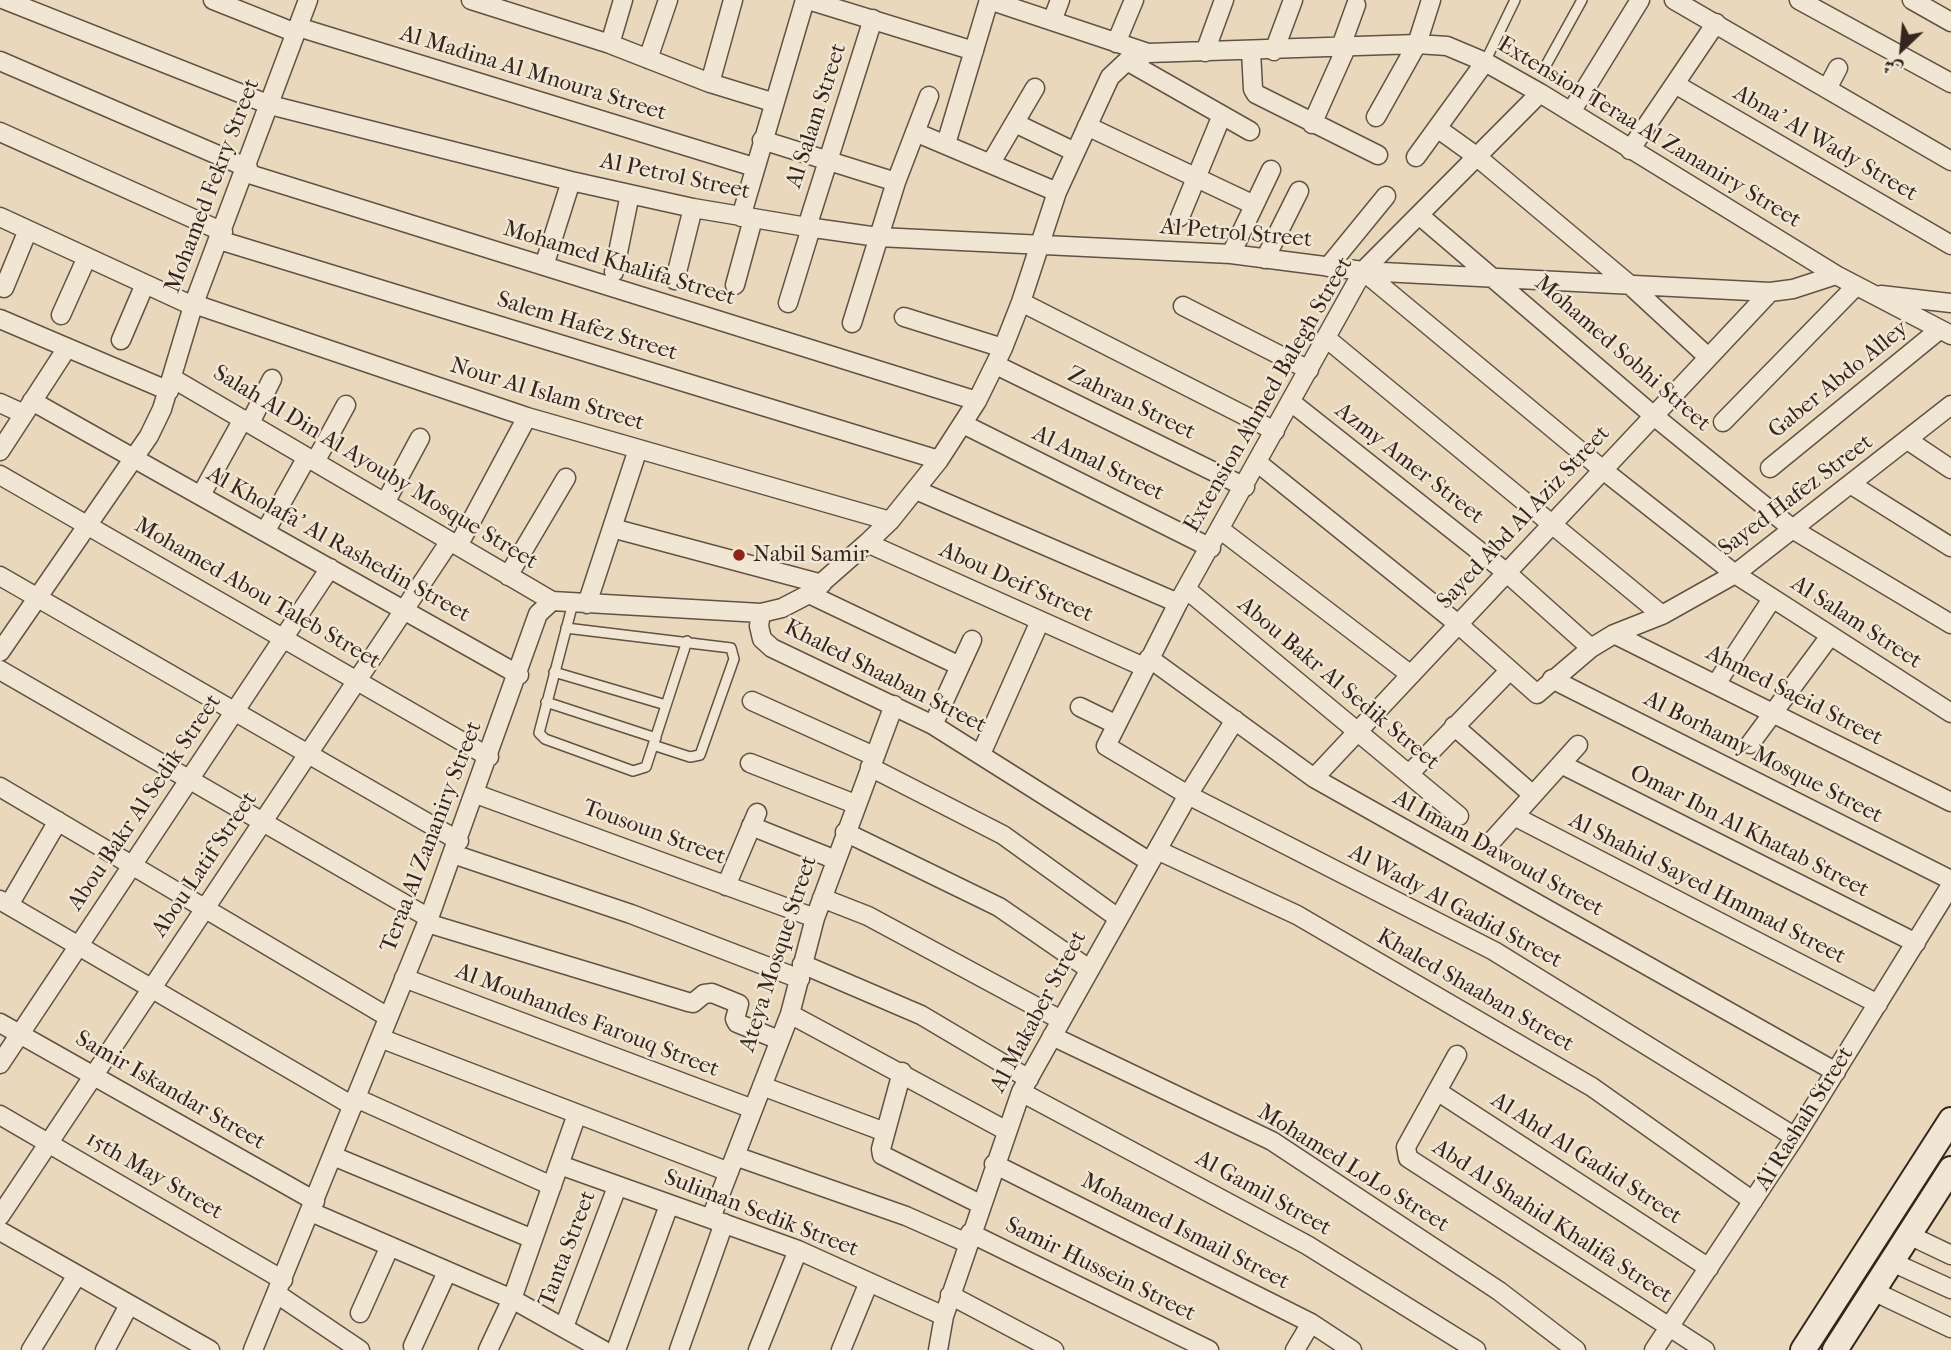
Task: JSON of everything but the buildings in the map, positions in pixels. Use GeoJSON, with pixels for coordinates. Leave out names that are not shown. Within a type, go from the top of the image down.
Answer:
{"type":"FeatureCollection","features":[{"type":"Feature","properties":{"kind":"main road"},"geometry":{"type":"LineString","coordinates":[[1803,1350],[1951,1120]]}},
{"type":"Feature","properties":{"kind":"main road"},"geometry":{"type":"LineString","coordinates":[[1835,1350],[1909,1234],[1948,1181]]}},
{"type":"Feature","properties":{"kind":"street","name":"Al Petrol Street"},"geometry":{"type":"LineString","coordinates":[[5,0],[270,105],[571,181],[747,218],[878,237],[1231,254],[1363,271],[1630,285],[1770,292],[1804,287],[1836,275]]}},
{"type":"Feature","properties":{"kind":"street","name":"Al Madina Al Mnoura Street"},"geometry":{"type":"LineString","coordinates":[[213,0],[297,30],[754,167]]}},
{"type":"Feature","properties":{"kind":"street","name":"Mohamed Fekry Street"},"geometry":{"type":"LineString","coordinates":[[171,384],[194,305],[247,171],[308,0]]}},
{"type":"Feature","properties":{"kind":"street"},"geometry":{"type":"LineString","coordinates":[[471,0],[610,44],[709,83],[772,102]]}},
{"type":"Feature","properties":{"kind":"street"},"geometry":{"type":"LineString","coordinates":[[610,44],[623,0]]}},
{"type":"Feature","properties":{"kind":"street"},"geometry":{"type":"LineString","coordinates":[[648,59],[668,0]]}},
{"type":"Feature","properties":{"kind":"street"},"geometry":{"type":"LineString","coordinates":[[709,83],[733,0]]}},
{"type":"Feature","properties":{"kind":"street"},"geometry":{"type":"LineString","coordinates":[[735,285],[754,167],[772,102],[806,0],[974,51]]}},
{"type":"Feature","properties":{"kind":"street"},"geometry":{"type":"LineString","coordinates":[[946,144],[989,0],[1148,54]]}},
{"type":"Feature","properties":{"kind":"street"},"geometry":{"type":"LineString","coordinates":[[1052,21],[1060,0]]}},
{"type":"Feature","properties":{"kind":"street"},"geometry":{"type":"LineString","coordinates":[[1116,43],[1134,0]]}},
{"type":"Feature","properties":{"kind":"street"},"geometry":{"type":"LineString","coordinates":[[1205,52],[1224,0]]}},
{"type":"Feature","properties":{"kind":"street"},"geometry":{"type":"LineString","coordinates":[[1274,51],[1293,0]]}},
{"type":"Feature","properties":{"kind":"street"},"geometry":{"type":"LineString","coordinates":[[1376,117],[1418,44],[1431,0]]}},
{"type":"Feature","properties":{"kind":"street"},"geometry":{"type":"LineString","coordinates":[[1570,112],[1640,0]]}},
{"type":"Feature","properties":{"kind":"street"},"geometry":{"type":"LineString","coordinates":[[1674,0],[1951,161]]}},
{"type":"Feature","properties":{"kind":"street"},"geometry":{"type":"LineString","coordinates":[[1799,0],[1951,83]]}},
{"type":"Feature","properties":{"kind":"street"},"geometry":{"type":"LineString","coordinates":[[1912,0],[1951,22]]}},
{"type":"Feature","properties":{"kind":"street"},"geometry":{"type":"LineString","coordinates":[[1312,124],[1343,48],[1356,5]]}},
{"type":"Feature","properties":{"kind":"street","name":"Al Salam Street"},"geometry":{"type":"LineString","coordinates":[[789,303],[829,159],[873,19]]}},
{"type":"Feature","properties":{"kind":"street"},"geometry":{"type":"LineString","coordinates":[[1630,150],[1716,23]]}},
{"type":"Feature","properties":{"kind":"street","name":"Extension Teraa Al Zananiry Street"},"geometry":{"type":"LineString","coordinates":[[1126,61],[1148,54],[1418,44],[1447,47],[1485,62],[1540,93],[1836,275],[1945,332]]}},
{"type":"Feature","properties":{"kind":"street"},"geometry":{"type":"LineString","coordinates":[[1251,51],[1253,89],[1256,94],[1378,155]]}},
{"type":"Feature","properties":{"kind":"street","name":"Mohamed Khalifa Street"},"geometry":{"type":"LineString","coordinates":[[0,61],[247,171],[977,401]]}},
{"type":"Feature","properties":{"kind":"street"},"geometry":{"type":"LineString","coordinates":[[552,601],[761,613],[782,608],[816,589],[890,521],[939,460],[977,401],[1021,302],[1057,192],[1110,77],[1126,61],[1250,131]]}},
{"type":"Feature","properties":{"kind":"street"},"geometry":{"type":"LineString","coordinates":[[1416,157],[1485,62]]}},
{"type":"Feature","properties":{"kind":"street"},"geometry":{"type":"LineString","coordinates":[[1827,89],[1838,68]]}},
{"type":"Feature","properties":{"kind":"street","name":"Abna' Al Wady Street"},"geometry":{"type":"LineString","coordinates":[[1675,84],[1951,246]]}},
{"type":"Feature","properties":{"kind":"street"},"geometry":{"type":"LineString","coordinates":[[992,161],[1035,88]]}},
{"type":"Feature","properties":{"kind":"street","name":"Extension Ahmed Balegh Street"},"geometry":{"type":"LineString","coordinates":[[1115,724],[1182,596],[1222,530],[1363,271],[1540,93]]}},
{"type":"Feature","properties":{"kind":"street"},"geometry":{"type":"LineString","coordinates":[[852,323],[896,182],[929,96]]}},
{"type":"Feature","properties":{"kind":"street"},"geometry":{"type":"LineString","coordinates":[[1180,217],[1222,115]]}},
{"type":"Feature","properties":{"kind":"street"},"geometry":{"type":"LineString","coordinates":[[1015,123],[1075,152]]}},
{"type":"Feature","properties":{"kind":"street"},"geometry":{"type":"LineString","coordinates":[[1087,126],[1254,205]]}},
{"type":"Feature","properties":{"kind":"street"},"geometry":{"type":"LineString","coordinates":[[1437,128],[1476,156],[1630,285],[1709,357]]}},
{"type":"Feature","properties":{"kind":"street","name":"Salem Hafez Street"},"geometry":{"type":"LineString","coordinates":[[0,132],[221,236],[939,460]]}},
{"type":"Feature","properties":{"kind":"street"},"geometry":{"type":"LineString","coordinates":[[915,132],[992,161],[1057,192]]}},
{"type":"Feature","properties":{"kind":"street"},"geometry":{"type":"LineString","coordinates":[[762,140],[896,182]]}},
{"type":"Feature","properties":{"kind":"street"},"geometry":{"type":"LineString","coordinates":[[1231,254],[1271,170]]}},
{"type":"Feature","properties":{"kind":"street"},"geometry":{"type":"LineString","coordinates":[[544,266],[571,181]]}},
{"type":"Feature","properties":{"kind":"street"},"geometry":{"type":"LineString","coordinates":[[1265,259],[1299,191]]}},
{"type":"Feature","properties":{"kind":"street"},"geometry":{"type":"LineString","coordinates":[[614,272],[630,194]]}},
{"type":"Feature","properties":{"kind":"street"},"geometry":{"type":"LineString","coordinates":[[1328,267],[1385,196]]}},
{"type":"Feature","properties":{"kind":"street"},"geometry":{"type":"LineString","coordinates":[[675,280],[693,208]]}},
{"type":"Feature","properties":{"kind":"street","name":"Mohamed Sobhi Street"},"geometry":{"type":"LineString","coordinates":[[1419,215],[1497,278],[1654,416],[1794,530],[1951,624]]}},
{"type":"Feature","properties":{"kind":"street"},"geometry":{"type":"LineString","coordinates":[[0,217],[194,305]]}},
{"type":"Feature","properties":{"kind":"street"},"geometry":{"type":"LineString","coordinates":[[4,288],[28,230]]}},
{"type":"Feature","properties":{"kind":"street"},"geometry":{"type":"LineString","coordinates":[[61,315],[87,257]]}},
{"type":"Feature","properties":{"kind":"street","name":"Al Salam Street"},"geometry":{"type":"LineString","coordinates":[[1363,271],[1603,470],[1735,574],[1951,713]]}},
{"type":"Feature","properties":{"kind":"street"},"geometry":{"type":"LineString","coordinates":[[121,340],[145,284]]}},
{"type":"Feature","properties":{"kind":"street"},"geometry":{"type":"LineString","coordinates":[[1724,422],[1863,290]]}},
{"type":"Feature","properties":{"kind":"street","name":"Extension Teraa Al Zananiry Street"},"geometry":{"type":"LineString","coordinates":[[1863,290],[1951,303]]}},
{"type":"Feature","properties":{"kind":"street","name":"Sayed Abd Al Aziz Street"},"geometry":{"type":"LineString","coordinates":[[1314,778],[1770,292]]}},
{"type":"Feature","properties":{"kind":"street"},"geometry":{"type":"LineString","coordinates":[[1021,302],[1275,431]]}},
{"type":"Feature","properties":{"kind":"street","name":"Nour Al Islam Street"},"geometry":{"type":"LineString","coordinates":[[194,305],[527,417],[890,521]]}},
{"type":"Feature","properties":{"kind":"street"},"geometry":{"type":"LineString","coordinates":[[1183,306],[1309,370]]}},
{"type":"Feature","properties":{"kind":"street","name":"Zahran Street"},"geometry":{"type":"LineString","coordinates":[[904,317],[999,356],[1245,487]]}},
{"type":"Feature","properties":{"kind":"street","name":"Salah Al Din Al Ayouby Mosque Street"},"geometry":{"type":"LineString","coordinates":[[0,319],[67,348],[171,384],[247,421],[552,601]]}},
{"type":"Feature","properties":{"kind":"street","name":"Gaber Abdo Alley"},"geometry":{"type":"LineString","coordinates":[[1770,468],[1945,332]]}},
{"type":"Feature","properties":{"kind":"street"},"geometry":{"type":"LineString","coordinates":[[1326,338],[1662,615]]}},
{"type":"Feature","properties":{"kind":"street"},"geometry":{"type":"LineString","coordinates":[[0,451],[67,348]]}},
{"type":"Feature","properties":{"kind":"street"},"geometry":{"type":"LineString","coordinates":[[201,495],[272,379]]}},
{"type":"Feature","properties":{"kind":"street"},"geometry":{"type":"LineString","coordinates":[[0,652],[149,436],[171,384]]}},
{"type":"Feature","properties":{"kind":"street","name":"Azmy Amer Street"},"geometry":{"type":"LineString","coordinates":[[1291,402],[1507,573],[1591,648]]}},
{"type":"Feature","properties":{"kind":"street","name":"Al Kholafa' Al Rashedin Street"},"geometry":{"type":"LineString","coordinates":[[0,403],[28,408],[133,457],[519,675]]}},
{"type":"Feature","properties":{"kind":"street"},"geometry":{"type":"LineString","coordinates":[[265,532],[346,405]]}},
{"type":"Feature","properties":{"kind":"street","name":"Sayed Hafez Street"},"geometry":{"type":"LineString","coordinates":[[1510,670],[1537,694],[1591,648],[1614,634],[1662,615],[1735,574],[1909,441],[1951,405]]}},
{"type":"Feature","properties":{"kind":"street","name":"Abou Latif Street"},"geometry":{"type":"LineString","coordinates":[[1,1231],[49,1143],[404,610],[454,544],[527,417]]}},
{"type":"Feature","properties":{"kind":"street","name":"Al Amal Street"},"geometry":{"type":"LineString","coordinates":[[963,424],[1211,548]]}},
{"type":"Feature","properties":{"kind":"street"},"geometry":{"type":"LineString","coordinates":[[386,503],[421,438]]}},
{"type":"Feature","properties":{"kind":"street"},"geometry":{"type":"LineString","coordinates":[[1909,441],[1951,469]]}},
{"type":"Feature","properties":{"kind":"street"},"geometry":{"type":"LineString","coordinates":[[580,604],[612,528],[638,449]]}},
{"type":"Feature","properties":{"kind":"street"},"geometry":{"type":"LineString","coordinates":[[1258,463],[1458,624],[1510,670],[1409,774]]}},
{"type":"Feature","properties":{"kind":"street","name":"Mohamed Abou Taleb Street"},"geometry":{"type":"LineString","coordinates":[[0,475],[489,757]]}},
{"type":"Feature","properties":{"kind":"street"},"geometry":{"type":"LineString","coordinates":[[508,576],[566,478]]}},
{"type":"Feature","properties":{"kind":"street"},"geometry":{"type":"LineString","coordinates":[[1852,485],[1951,547]]}},
{"type":"Feature","properties":{"kind":"street","name":"Abou Bakr Al Sedik Street"},"geometry":{"type":"LineString","coordinates":[[916,490],[1182,596],[1358,732],[1459,816]]}},
{"type":"Feature","properties":{"kind":"street"},"geometry":{"type":"LineString","coordinates":[[612,528],[816,589],[960,666]]}},
{"type":"Feature","properties":{"kind":"street"},"geometry":{"type":"LineString","coordinates":[[1222,530],[1410,675]]}},
{"type":"Feature","properties":{"kind":"street","name":"Abou Deif Street"},"geometry":{"type":"LineString","coordinates":[[867,543],[1040,621],[1147,663]]}},
{"type":"Feature","properties":{"kind":"street","name":"Abou Bakr Al Sedik Street"},"geometry":{"type":"LineString","coordinates":[[0,1065],[330,568]]}},
{"type":"Feature","properties":{"kind":"street"},"geometry":{"type":"LineString","coordinates":[[0,576],[308,754],[456,848],[631,914],[801,972]]}},
{"type":"Feature","properties":{"kind":"street"},"geometry":{"type":"LineString","coordinates":[[1716,684],[1772,599]]}},
{"type":"Feature","properties":{"kind":"street","name":"Teraa Al Zananiry Street"},"geometry":{"type":"LineString","coordinates":[[253,1350],[456,848],[519,675],[538,614],[552,601]]}},
{"type":"Feature","properties":{"kind":"street","name":"Khaled Shaaban Street"},"geometry":{"type":"LineString","coordinates":[[761,613],[759,626],[762,639],[772,648],[933,725],[1153,856],[1297,915],[1592,1087],[1753,1201]]}},
{"type":"Feature","properties":{"kind":"street"},"geometry":{"type":"LineString","coordinates":[[981,754],[1040,621]]}},
{"type":"Feature","properties":{"kind":"street","name":"Ahmed Saeid Street"},"geometry":{"type":"LineString","coordinates":[[1614,634],[1951,802]]}},
{"type":"Feature","properties":{"kind":"street"},"geometry":{"type":"LineString","coordinates":[[1750,744],[1830,636]]}},
{"type":"Feature","properties":{"kind":"street"},"geometry":{"type":"LineString","coordinates":[[933,725],[972,640]]}},
{"type":"Feature","properties":{"kind":"street","name":"Al Imam Dawoud Street"},"geometry":{"type":"LineString","coordinates":[[1147,663],[1235,720],[1314,778],[1836,1072]]}},
{"type":"Feature","properties":{"kind":"street"},"geometry":{"type":"LineString","coordinates":[[0,670],[428,920],[688,1002],[693,1003],[704,994],[712,993],[739,1004],[735,1018],[737,1023],[779,1040]]}},
{"type":"Feature","properties":{"kind":"street","name":"Al Borhamy Mosque Street"},"geometry":{"type":"LineString","coordinates":[[1552,679],[1951,883]]}},
{"type":"Feature","properties":{"kind":"street"},"geometry":{"type":"LineString","coordinates":[[752,701],[872,761],[1003,835],[1118,918]]}},
{"type":"Feature","properties":{"kind":"street","name":"Ateya Mosque Street"},"geometry":{"type":"LineString","coordinates":[[679,1350],[732,1164],[790,1014],[814,918],[894,705]]}},
{"type":"Feature","properties":{"kind":"street"},"geometry":{"type":"LineString","coordinates":[[1080,707],[1115,724]]}},
{"type":"Feature","properties":{"kind":"street","name":"Al Makaber Street"},"geometry":{"type":"LineString","coordinates":[[938,1350],[950,1295],[1005,1130],[1025,1085],[1188,795],[1235,720]]}},
{"type":"Feature","properties":{"kind":"street","name":"Al Wady Al Gadid Street"},"geometry":{"type":"LineString","coordinates":[[1115,724],[1106,742],[1108,750],[1188,795],[1494,951],[1795,1136]]}},
{"type":"Feature","properties":{"kind":"street"},"geometry":{"type":"LineString","coordinates":[[1454,726],[1533,795]]}},
{"type":"Feature","properties":{"kind":"street"},"geometry":{"type":"LineString","coordinates":[[1490,843],[1578,745]]}},
{"type":"Feature","properties":{"kind":"street"},"geometry":{"type":"LineString","coordinates":[[750,763],[855,804]]}},
{"type":"Feature","properties":{"kind":"street","name":"Omar Ibn Al Khatab Street"},"geometry":{"type":"LineString","coordinates":[[1561,764],[1916,943]]}},
{"type":"Feature","properties":{"kind":"street"},"geometry":{"type":"LineString","coordinates":[[2,792],[58,821],[388,1017]]}},
{"type":"Feature","properties":{"kind":"street","name":"Tousoun Street"},"geometry":{"type":"LineString","coordinates":[[476,794],[814,918]]}},
{"type":"Feature","properties":{"kind":"street","name":"Al Shahid Sayed Hmmad Street"},"geometry":{"type":"LineString","coordinates":[[1514,816],[1878,1004]]}},
{"type":"Feature","properties":{"kind":"street"},"geometry":{"type":"LineString","coordinates":[[726,886],[754,819],[836,860]]}},
{"type":"Feature","properties":{"kind":"street"},"geometry":{"type":"LineString","coordinates":[[58,821],[4,902],[355,1102],[552,1186]]}},
{"type":"Feature","properties":{"kind":"street"},"geometry":{"type":"LineString","coordinates":[[845,832],[999,907],[1089,969]]}},
{"type":"Feature","properties":{"kind":"street","name":"Al Rashah Street"},"geometry":{"type":"LineString","coordinates":[[1654,1350],[1836,1072],[1951,883]]}},
{"type":"Feature","properties":{"kind":"street"},"geometry":{"type":"LineString","coordinates":[[822,898],[868,916],[1061,1020]]}},
{"type":"Feature","properties":{"kind":"street","name":"Al Gamil Street"},"geometry":{"type":"LineString","coordinates":[[801,972],[920,1015],[1025,1085],[1307,1245],[1476,1350]]}},
{"type":"Feature","properties":{"kind":"street","name":"Al Mouhandes Farouq Street"},"geometry":{"type":"LineString","coordinates":[[404,978],[753,1109]]}},
{"type":"Feature","properties":{"kind":"street"},"geometry":{"type":"LineString","coordinates":[[790,1014],[902,1072],[1005,1130]]}},
{"type":"Feature","properties":{"kind":"street","name":"Samir Iskandar Street"},"geometry":{"type":"LineString","coordinates":[[0,1023],[94,1075],[313,1207],[390,1246],[512,1299],[564,1327],[584,1345],[603,1350]]}},
{"type":"Feature","properties":{"kind":"street","name":"Mohamed LoLo Street"},"geometry":{"type":"LineString","coordinates":[[1052,1037],[1272,1141],[1499,1291],[1576,1350]]}},
{"type":"Feature","properties":{"kind":"street","name":"Samir Hussein Street"},"geometry":{"type":"LineString","coordinates":[[380,1038],[578,1114],[969,1238],[1209,1350]]}},
{"type":"Feature","properties":{"kind":"street"},"geometry":{"type":"LineString","coordinates":[[1437,1091],[1457,1055]]}},
{"type":"Feature","properties":{"kind":"street"},"geometry":{"type":"LineString","coordinates":[[902,1072],[881,1149],[884,1158],[980,1204]]}},
{"type":"Feature","properties":{"kind":"street"},"geometry":{"type":"LineString","coordinates":[[762,1086],[885,1132]]}},
{"type":"Feature","properties":{"kind":"street","name":"Abd Al Shahid Khalifa Street"},"geometry":{"type":"LineString","coordinates":[[1437,1091],[1406,1147],[1408,1158],[1705,1350]]}},
{"type":"Feature","properties":{"kind":"street","name":"Al Ahd Al Gadid Street"},"geometry":{"type":"LineString","coordinates":[[1437,1091],[1709,1268]]}},
{"type":"Feature","properties":{"kind":"street"},"geometry":{"type":"LineString","coordinates":[[488,1350],[512,1299],[578,1114]]}},
{"type":"Feature","properties":{"kind":"street","name":"15th May Street"},"geometry":{"type":"LineString","coordinates":[[0,1115],[280,1287],[360,1350]]}},
{"type":"Feature","properties":{"kind":"street"},"geometry":{"type":"LineString","coordinates":[[333,1156],[533,1239]]}},
{"type":"Feature","properties":{"kind":"street","name":"Suliman Sedik Street"},"geometry":{"type":"LineString","coordinates":[[560,1164],[617,1187],[798,1250],[944,1316]]}},
{"type":"Feature","properties":{"kind":"street","name":"Mohamed Ismail Street"},"geometry":{"type":"LineString","coordinates":[[994,1164],[1311,1322],[1352,1350]]}},
{"type":"Feature","properties":{"kind":"street","name":"Tanta Street"},"geometry":{"type":"LineString","coordinates":[[564,1327],[617,1187]]}},
{"type":"Feature","properties":{"kind":"street"},"geometry":{"type":"LineString","coordinates":[[616,1350],[669,1205]]}},
{"type":"Feature","properties":{"kind":"street"},"geometry":{"type":"LineString","coordinates":[[1,1231],[129,1305],[178,1342],[210,1350]]}},
{"type":"Feature","properties":{"kind":"street"},"geometry":{"type":"LineString","coordinates":[[1909,1234],[1951,1255]]}},
{"type":"Feature","properties":{"kind":"street"},"geometry":{"type":"LineString","coordinates":[[360,1314],[390,1246]]}},
{"type":"Feature","properties":{"kind":"street"},"geometry":{"type":"LineString","coordinates":[[758,1350],[798,1250]]}},
{"type":"Feature","properties":{"kind":"street"},"geometry":{"type":"LineString","coordinates":[[1892,1262],[1951,1289]]}},
{"type":"Feature","properties":{"kind":"street"},"geometry":{"type":"LineString","coordinates":[[413,1346],[447,1272]]}},
{"type":"Feature","properties":{"kind":"street"},"geometry":{"type":"LineString","coordinates":[[31,1350],[77,1275]]}},
{"type":"Feature","properties":{"kind":"street"},"geometry":{"type":"LineString","coordinates":[[841,1350],[869,1282]]}},
{"type":"Feature","properties":{"kind":"street"},"geometry":{"type":"LineString","coordinates":[[1873,1291],[1951,1328]]}},
{"type":"Feature","properties":{"kind":"street"},"geometry":{"type":"LineString","coordinates":[[950,1295],[1054,1350]]}},
{"type":"Feature","properties":{"kind":"street"},"geometry":{"type":"LineString","coordinates":[[105,1350],[129,1305]]}},
{"type":"Feature","properties":{"kind":"street"},"geometry":{"type":"LineString","coordinates":[[1296,1350],[1311,1322]]}},
{"type":"Feature","properties":{"kind":"lane"},"geometry":{"type":"LineString","coordinates":[[1485,62],[1515,0]]}},
{"type":"Feature","properties":{"kind":"lane"},"geometry":{"type":"LineString","coordinates":[[1545,67],[1582,0]]}},
{"type":"Feature","properties":{"kind":"lane"},"geometry":{"type":"LineString","coordinates":[[580,604],[566,628],[538,728],[545,739],[636,772],[646,767],[687,641]]}},
{"type":"Feature","properties":{"kind":"lane"},"geometry":{"type":"LineString","coordinates":[[545,702],[655,741],[690,757],[700,755],[734,659],[733,651],[727,646],[566,628]]}},
{"type":"Feature","properties":{"kind":"lane"},"geometry":{"type":"LineString","coordinates":[[554,672],[666,705]]}},
{"type":"Feature","properties":{"kind":"place","name":"Nabil Samir"},"geometry":{"type":"Point","coordinates":[739,555]}}]}
